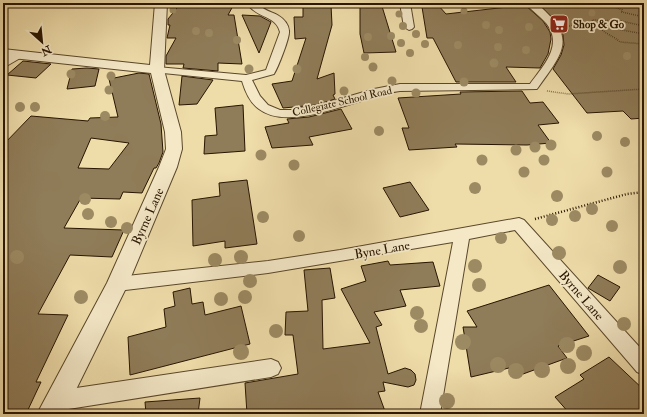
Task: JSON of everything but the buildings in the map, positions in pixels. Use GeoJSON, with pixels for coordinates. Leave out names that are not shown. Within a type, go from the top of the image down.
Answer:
{"type":"FeatureCollection","features":[{"type":"Feature","properties":{"kind":"street","name":"Byrne Lane"},"geometry":{"type":"LineString","coordinates":[[53,407],[117,284],[168,167],[174,149],[173,132],[156,70],[161,3]]}},
{"type":"Feature","properties":{"kind":"street"},"geometry":{"type":"LineString","coordinates":[[3,53],[156,70],[246,78],[270,72],[285,32],[284,26],[279,19],[259,10],[254,6],[254,3]]}},
{"type":"Feature","properties":{"kind":"street"},"geometry":{"type":"LineString","coordinates":[[405,3],[409,27]]}},
{"type":"Feature","properties":{"kind":"street"},"geometry":{"type":"LineString","coordinates":[[530,3],[550,23],[558,35],[558,46],[533,87]]}},
{"type":"Feature","properties":{"kind":"street"},"geometry":{"type":"LineString","coordinates":[[3,65],[18,55]]}},
{"type":"Feature","properties":{"kind":"street","name":"Collegiate School Road"},"geometry":{"type":"LineString","coordinates":[[246,78],[253,96],[259,104],[268,111],[285,114],[319,109],[386,89],[405,87],[533,87]]}},
{"type":"Feature","properties":{"kind":"street","name":"Byrne Lane"},"geometry":{"type":"LineString","coordinates":[[519,224],[644,366]]}},
{"type":"Feature","properties":{"kind":"street","name":"Byne Lane"},"geometry":{"type":"LineString","coordinates":[[117,284],[268,267],[462,235],[519,224]]}},
{"type":"Feature","properties":{"kind":"street"},"geometry":{"type":"LineString","coordinates":[[430,414],[462,235]]}},
{"type":"Feature","properties":{"kind":"street"},"geometry":{"type":"LineString","coordinates":[[53,407],[271,368]]}},
{"type":"Feature","properties":{"kind":"path"},"geometry":{"type":"LineString","coordinates":[[605,3],[622,10],[622,12],[644,17]]}},
{"type":"Feature","properties":{"kind":"path"},"geometry":{"type":"LineString","coordinates":[[644,26],[621,20],[592,20],[593,25],[601,28],[603,32],[614,36],[620,42],[644,44]]}},
{"type":"Feature","properties":{"kind":"path"},"geometry":{"type":"LineString","coordinates":[[597,26],[623,28],[644,34]]}},
{"type":"Feature","properties":{"kind":"path"},"geometry":{"type":"LineString","coordinates":[[533,87],[568,94],[644,89]]}},
{"type":"Feature","properties":{"kind":"path"},"geometry":{"type":"LineString","coordinates":[[519,224],[628,194],[644,192]]}},
{"type":"Feature","properties":{"kind":"place","name":"Shop & Go"},"geometry":{"type":"Point","coordinates":[559,24]}}]}
